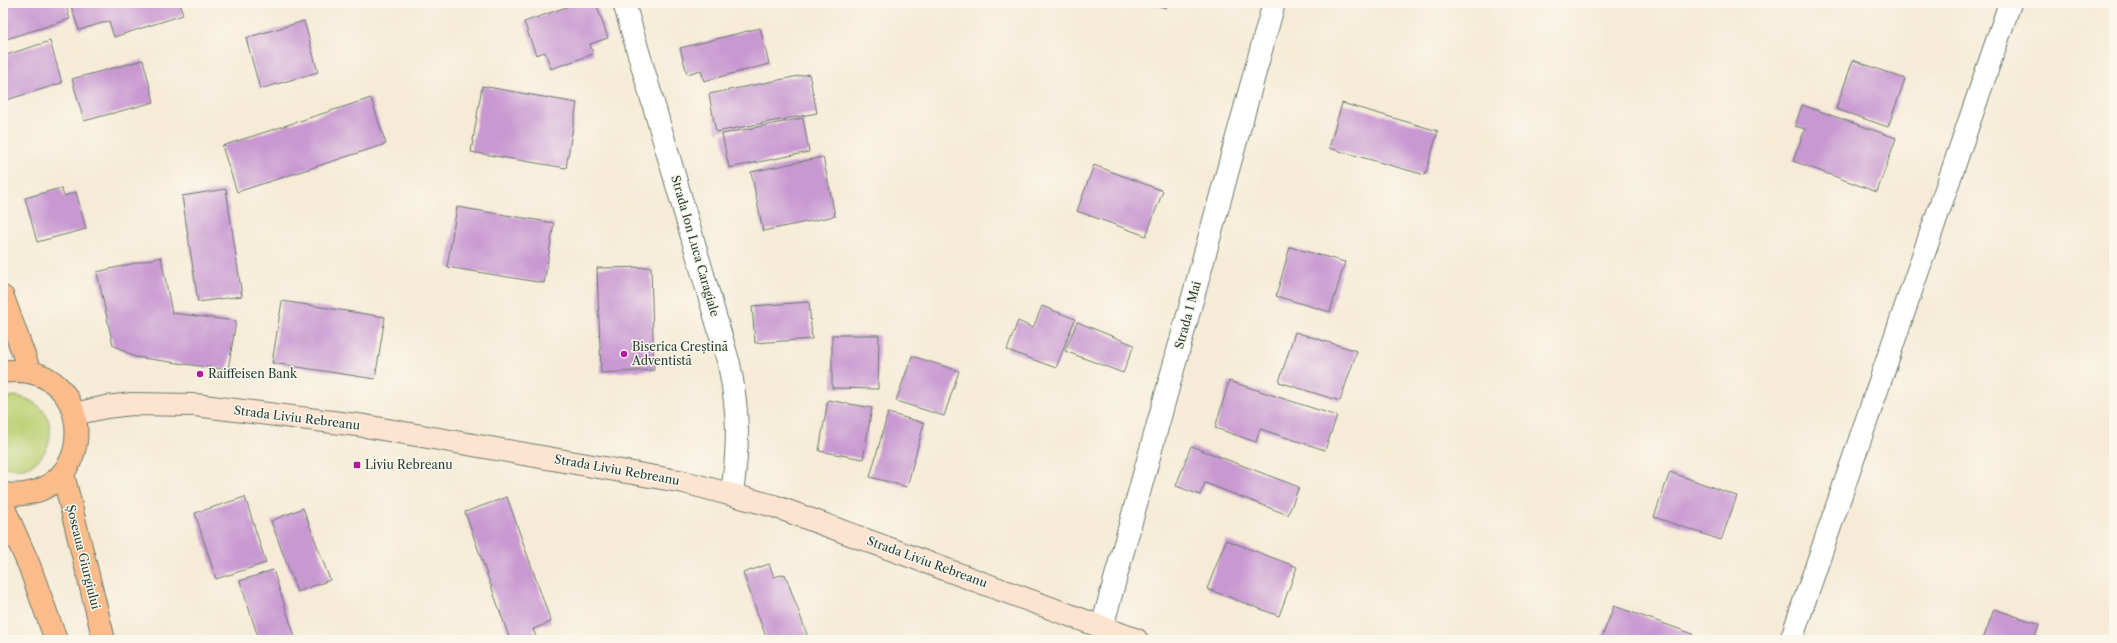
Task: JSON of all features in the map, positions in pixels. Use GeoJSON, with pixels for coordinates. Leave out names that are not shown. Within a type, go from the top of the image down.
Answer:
{"type":"FeatureCollection","features":[{"type":"Feature","properties":{"kind":"highway"},"geometry":{"type":"LineString","coordinates":[[3,297],[30,372]]}},
{"type":"Feature","properties":{"kind":"highway"},"geometry":{"type":"LineString","coordinates":[[3,372],[30,372],[45,378],[58,387],[68,399],[74,414],[78,435],[74,456],[63,474],[49,486],[33,493],[15,496],[3,494]]}},
{"type":"Feature","properties":{"kind":"highway","name":"Șoseaua Giurgiului"},"geometry":{"type":"LineString","coordinates":[[63,474],[104,640]]}},
{"type":"Feature","properties":{"kind":"highway"},"geometry":{"type":"LineString","coordinates":[[3,506],[29,564],[56,640]]}},
{"type":"Feature","properties":{"kind":"main road","name":"Strada Liviu Rebreanu"},"geometry":{"type":"LineString","coordinates":[[74,414],[106,407],[132,404],[203,406],[365,426],[684,482],[732,493],[774,506],[1137,640]]}},
{"type":"Feature","properties":{"kind":"street","name":"Strada Ion Luca Caragiale"},"geometry":{"type":"LineString","coordinates":[[624,3],[729,364],[736,398],[738,425],[737,457],[732,493]]}},
{"type":"Feature","properties":{"kind":"street","name":"Strada 1 Mai"},"geometry":{"type":"LineString","coordinates":[[1102,627],[1274,3]]}},
{"type":"Feature","properties":{"kind":"street"},"geometry":{"type":"LineString","coordinates":[[1791,640],[2010,3]]}},
{"type":"Feature","properties":{"kind":"green space"},"geometry":{"type":"Polygon","coordinates":[[[15,396],[34,402],[45,413],[50,427],[49,441],[43,454],[33,464],[19,469],[3,466],[3,398],[15,396]]]}},
{"type":"Feature","properties":{"kind":"building"},"geometry":{"type":"Polygon","coordinates":[[[10,3],[65,3],[70,19],[3,40],[3,5],[10,3]]]}},
{"type":"Feature","properties":{"kind":"building"},"geometry":{"type":"Polygon","coordinates":[[[70,3],[180,3],[183,15],[114,37],[109,21],[79,30],[70,3]]]}},
{"type":"Feature","properties":{"kind":"building"},"geometry":{"type":"Polygon","coordinates":[[[578,3],[596,3],[608,38],[590,44],[593,54],[551,69],[545,52],[536,55],[524,22],[578,3]]]}},
{"type":"Feature","properties":{"kind":"building"},"geometry":{"type":"Polygon","coordinates":[[[1150,3],[1168,3],[1166,8],[1150,3]]]}},
{"type":"Feature","properties":{"kind":"building"},"geometry":{"type":"Polygon","coordinates":[[[304,21],[318,72],[260,89],[246,38],[304,21]]]}},
{"type":"Feature","properties":{"kind":"building"},"geometry":{"type":"Polygon","coordinates":[[[760,28],[769,64],[704,81],[701,70],[687,74],[680,48],[760,28]]]}},
{"type":"Feature","properties":{"kind":"building"},"geometry":{"type":"Polygon","coordinates":[[[50,41],[62,83],[3,101],[3,56],[50,41]]]}},
{"type":"Feature","properties":{"kind":"building"},"geometry":{"type":"Polygon","coordinates":[[[143,60],[154,102],[84,121],[72,79],[143,60]]]}},
{"type":"Feature","properties":{"kind":"building"},"geometry":{"type":"Polygon","coordinates":[[[1853,60],[1905,79],[1888,127],[1836,109],[1853,60]]]}},
{"type":"Feature","properties":{"kind":"building"},"geometry":{"type":"Polygon","coordinates":[[[809,74],[817,113],[716,132],[709,94],[809,74]]]}},
{"type":"Feature","properties":{"kind":"building"},"geometry":{"type":"Polygon","coordinates":[[[482,86],[577,103],[566,168],[471,152],[482,86]]]}},
{"type":"Feature","properties":{"kind":"building"},"geometry":{"type":"Polygon","coordinates":[[[371,98],[386,144],[237,192],[222,146],[371,98]]]}},
{"type":"Feature","properties":{"kind":"building"},"geometry":{"type":"Polygon","coordinates":[[[1342,103],[1438,131],[1425,175],[1329,148],[1342,103]]]}},
{"type":"Feature","properties":{"kind":"building"},"geometry":{"type":"Polygon","coordinates":[[[1802,105],[1896,138],[1877,192],[1793,161],[1805,129],[1795,126],[1802,105]]]}},
{"type":"Feature","properties":{"kind":"building"},"geometry":{"type":"Polygon","coordinates":[[[803,118],[809,152],[729,168],[722,134],[803,118]]]}},
{"type":"Feature","properties":{"kind":"building"},"geometry":{"type":"Polygon","coordinates":[[[823,157],[835,216],[763,231],[751,172],[823,157]]]}},
{"type":"Feature","properties":{"kind":"building"},"geometry":{"type":"Polygon","coordinates":[[[1094,165],[1163,191],[1146,236],[1077,211],[1094,165]]]}},
{"type":"Feature","properties":{"kind":"building"},"geometry":{"type":"Polygon","coordinates":[[[61,188],[64,196],[76,192],[86,229],[37,242],[25,198],[61,188]]]}},
{"type":"Feature","properties":{"kind":"building"},"geometry":{"type":"Polygon","coordinates":[[[226,189],[242,296],[198,302],[182,196],[226,189]]]}},
{"type":"Feature","properties":{"kind":"building"},"geometry":{"type":"Polygon","coordinates":[[[457,207],[554,223],[544,283],[447,267],[457,207]]]}},
{"type":"Feature","properties":{"kind":"building"},"geometry":{"type":"Polygon","coordinates":[[[1290,247],[1345,262],[1330,312],[1276,296],[1290,247]]]}},
{"type":"Feature","properties":{"kind":"building"},"geometry":{"type":"Polygon","coordinates":[[[161,257],[172,313],[236,321],[228,370],[135,357],[113,345],[97,272],[161,257]]]}},
{"type":"Feature","properties":{"kind":"building"},"geometry":{"type":"Polygon","coordinates":[[[651,267],[654,370],[601,373],[597,268],[651,267]]]}},
{"type":"Feature","properties":{"kind":"building"},"geometry":{"type":"Polygon","coordinates":[[[282,301],[385,317],[375,379],[272,363],[282,301]]]}},
{"type":"Feature","properties":{"kind":"building"},"geometry":{"type":"Polygon","coordinates":[[[809,302],[812,339],[755,343],[752,306],[809,302]]]}},
{"type":"Feature","properties":{"kind":"building"},"geometry":{"type":"Polygon","coordinates":[[[1042,306],[1075,319],[1056,368],[1007,350],[1018,321],[1033,328],[1042,306]]]}},
{"type":"Feature","properties":{"kind":"building"},"geometry":{"type":"Polygon","coordinates":[[[1077,322],[1134,345],[1123,373],[1065,351],[1077,322]]]}},
{"type":"Feature","properties":{"kind":"building"},"geometry":{"type":"Polygon","coordinates":[[[1295,332],[1357,351],[1340,401],[1279,382],[1295,332]]]}},
{"type":"Feature","properties":{"kind":"building"},"geometry":{"type":"Polygon","coordinates":[[[832,335],[879,335],[878,389],[832,388],[832,335]]]}},
{"type":"Feature","properties":{"kind":"building"},"geometry":{"type":"Polygon","coordinates":[[[912,356],[959,371],[944,416],[896,401],[912,356]]]}},
{"type":"Feature","properties":{"kind":"building"},"geometry":{"type":"Polygon","coordinates":[[[1229,381],[1337,416],[1325,450],[1260,429],[1256,442],[1215,428],[1229,381]]]}},
{"type":"Feature","properties":{"kind":"building"},"geometry":{"type":"Polygon","coordinates":[[[828,400],[872,408],[863,459],[819,451],[828,400]]]}},
{"type":"Feature","properties":{"kind":"building"},"geometry":{"type":"Polygon","coordinates":[[[888,413],[924,423],[907,487],[870,477],[888,413]]]}},
{"type":"Feature","properties":{"kind":"building"},"geometry":{"type":"Polygon","coordinates":[[[1191,446],[1299,487],[1288,515],[1205,483],[1200,495],[1176,486],[1191,446]]]}},
{"type":"Feature","properties":{"kind":"building"},"geometry":{"type":"Polygon","coordinates":[[[1670,472],[1737,496],[1721,540],[1654,517],[1670,472]]]}},
{"type":"Feature","properties":{"kind":"building"},"geometry":{"type":"Polygon","coordinates":[[[245,497],[266,563],[216,579],[195,513],[245,497]]]}},
{"type":"Feature","properties":{"kind":"building"},"geometry":{"type":"Polygon","coordinates":[[[507,497],[551,622],[533,629],[537,640],[510,640],[465,512],[507,497]]]}},
{"type":"Feature","properties":{"kind":"building"},"geometry":{"type":"Polygon","coordinates":[[[303,508],[330,580],[297,592],[271,521],[303,508]]]}},
{"type":"Feature","properties":{"kind":"building"},"geometry":{"type":"Polygon","coordinates":[[[1226,540],[1297,567],[1279,616],[1207,589],[1226,540]]]}},
{"type":"Feature","properties":{"kind":"building"},"geometry":{"type":"Polygon","coordinates":[[[769,564],[774,577],[785,574],[809,640],[767,640],[743,573],[769,564]]]}},
{"type":"Feature","properties":{"kind":"building"},"geometry":{"type":"Polygon","coordinates":[[[273,570],[296,640],[259,640],[240,581],[273,570]]]}},
{"type":"Feature","properties":{"kind":"building"},"geometry":{"type":"Polygon","coordinates":[[[1614,606],[1693,634],[1691,640],[1601,640],[1614,606]]]}},
{"type":"Feature","properties":{"kind":"building"},"geometry":{"type":"Polygon","coordinates":[[[1994,609],[2039,624],[2034,640],[1983,640],[1994,609]]]}},
{"type":"Feature","properties":{"kind":"place","name":"Biserica Creștină Adventistă"},"geometry":{"type":"Point","coordinates":[624,354]}},
{"type":"Feature","properties":{"kind":"place","name":"Raiffeisen Bank"},"geometry":{"type":"Point","coordinates":[200,374]}},
{"type":"Feature","properties":{"kind":"place","name":"Liviu Rebreanu"},"geometry":{"type":"Point","coordinates":[357,465]}}]}
